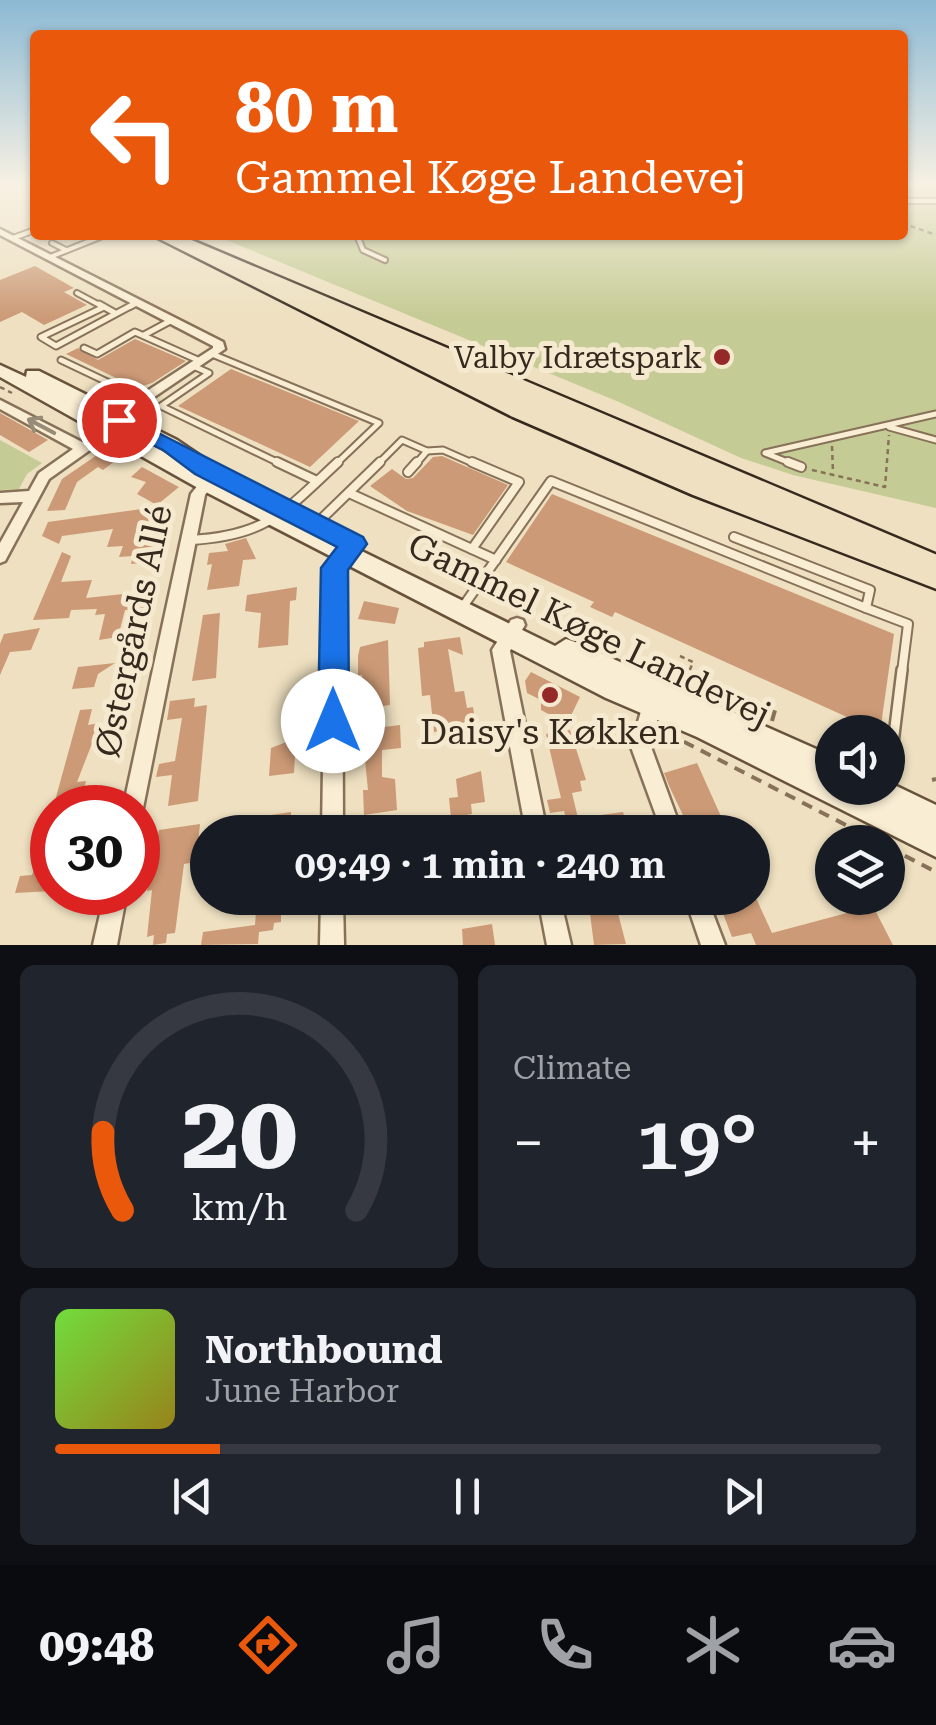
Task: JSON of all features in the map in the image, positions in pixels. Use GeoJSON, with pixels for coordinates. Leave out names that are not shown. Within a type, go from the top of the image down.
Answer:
{"type":"FeatureCollection","features":[{"type":"Feature","properties":{"kind":"main road","name":"Gammel Køge Landevej"},"geometry":{"type":"LineString","coordinates":[[0,358],[210,479],[514,631],[665,702],[815,764]]}},
{"type":"Feature","properties":{"kind":"main road","name":"Gammel Køge Landevej"},"geometry":{"type":"LineString","coordinates":[[0,370],[114,425]]}},
{"type":"Feature","properties":{"kind":"main road","name":"Gammel Køge Landevej"},"geometry":{"type":"LineString","coordinates":[[665,702],[706,727],[815,768]]}},
{"type":"Feature","properties":{"kind":"main road","name":"Gammel Køge Landevej"},"geometry":{"type":"LineString","coordinates":[[895,805],[936,841]]}},
{"type":"Feature","properties":{"kind":"main road","name":"Gammel Køge Landevej"},"geometry":{"type":"LineString","coordinates":[[904,805],[936,821]]}},
{"type":"Feature","properties":{"kind":"street"},"geometry":{"type":"LineString","coordinates":[[0,232],[219,344],[212,354],[143,399],[44,476],[0,557]]}},
{"type":"Feature","properties":{"kind":"street"},"geometry":{"type":"LineString","coordinates":[[0,404],[82,448]]}},
{"type":"Feature","properties":{"kind":"street","name":"Østergårds Allé"},"geometry":{"type":"LineString","coordinates":[[138,785],[198,494],[210,479]]}},
{"type":"Feature","properties":{"kind":"street"},"geometry":{"type":"LineString","coordinates":[[0,498],[30,496]]}},
{"type":"Feature","properties":{"kind":"street"},"geometry":{"type":"LineString","coordinates":[[332,815],[334,568],[350,549]]}},
{"type":"Feature","properties":{"kind":"street"},"geometry":{"type":"LineString","coordinates":[[514,631],[501,650],[534,815]]}},
{"type":"Feature","properties":{"kind":"street"},"geometry":{"type":"LineString","coordinates":[[665,702],[642,747],[666,815]]}},
{"type":"Feature","properties":{"kind":"street"},"geometry":{"type":"LineString","coordinates":[[105,945],[111,915]]}},
{"type":"Feature","properties":{"kind":"street"},"geometry":{"type":"LineString","coordinates":[[332,915],[332,945]]}},
{"type":"Feature","properties":{"kind":"street"},"geometry":{"type":"LineString","coordinates":[[553,915],[559,945]]}},
{"type":"Feature","properties":{"kind":"street"},"geometry":{"type":"LineString","coordinates":[[702,915],[713,945]]}},
{"type":"Feature","properties":{"kind":"lane"},"geometry":{"type":"LineString","coordinates":[[14,238],[30,233]]}},
{"type":"Feature","properties":{"kind":"lane"},"geometry":{"type":"LineString","coordinates":[[50,257],[92,240]]}},
{"type":"Feature","properties":{"kind":"lane"},"geometry":{"type":"LineString","coordinates":[[360,240],[363,250],[384,260]]}},
{"type":"Feature","properties":{"kind":"lane"},"geometry":{"type":"LineString","coordinates":[[52,243],[67,250]]}},
{"type":"Feature","properties":{"kind":"lane"},"geometry":{"type":"LineString","coordinates":[[77,292],[119,315],[56,346],[41,337],[104,307]]}},
{"type":"Feature","properties":{"kind":"lane"},"geometry":{"type":"LineString","coordinates":[[115,313],[138,302]]}},
{"type":"Feature","properties":{"kind":"lane"},"geometry":{"type":"LineString","coordinates":[[143,336],[172,320]]}},
{"type":"Feature","properties":{"kind":"lane"},"geometry":{"type":"LineString","coordinates":[[84,348],[97,354],[135,332],[196,364],[208,373],[161,406],[317,481]]}},
{"type":"Feature","properties":{"kind":"lane"},"geometry":{"type":"LineString","coordinates":[[189,540],[234,538],[282,515],[379,423],[212,354]]}},
{"type":"Feature","properties":{"kind":"lane"},"geometry":{"type":"LineString","coordinates":[[61,360],[143,399]]}},
{"type":"Feature","properties":{"kind":"lane"},"geometry":{"type":"LineString","coordinates":[[801,467],[765,453],[936,414]]}},
{"type":"Feature","properties":{"kind":"lane"},"geometry":{"type":"LineString","coordinates":[[887,427],[936,440]]}},
{"type":"Feature","properties":{"kind":"lane"},"geometry":{"type":"LineString","coordinates":[[311,529],[402,440],[427,451],[443,450],[519,482],[472,549]]}},
{"type":"Feature","properties":{"kind":"lane"},"geometry":{"type":"LineString","coordinates":[[408,472],[427,451]]}},
{"type":"Feature","properties":{"kind":"lane"},"geometry":{"type":"LineString","coordinates":[[464,606],[551,480],[908,624],[894,715]]}},
{"type":"Feature","properties":{"kind":"lane"},"geometry":{"type":"LineString","coordinates":[[349,493],[496,560]]}},
{"type":"Feature","properties":{"kind":"lane"},"geometry":{"type":"LineString","coordinates":[[734,537],[870,590],[866,608]]}},
{"type":"Feature","properties":{"kind":"path"},"geometry":{"type":"LineString","coordinates":[[801,467],[885,487],[887,427]]}},
{"type":"Feature","properties":{"kind":"path"},"geometry":{"type":"LineString","coordinates":[[832,438],[833,475]]}},
{"type":"Feature","properties":{"kind":"path"},"geometry":{"type":"LineString","coordinates":[[665,702],[693,662],[680,656]]}},
{"type":"Feature","properties":{"kind":"path"},"geometry":{"type":"LineString","coordinates":[[905,856],[936,872]]}},
{"type":"Feature","properties":{"kind":"green space","name":"Valby Idrætspark"},"geometry":{"type":"Polygon","coordinates":[[[908,230],[936,230],[936,508],[793,475],[741,458],[619,402],[226,240],[908,240],[908,230]]]}},
{"type":"Feature","properties":{"kind":"green space"},"geometry":{"type":"Polygon","coordinates":[[[0,440],[42,463],[27,474],[19,489],[0,490],[0,440]]]}},
{"type":"Feature","properties":{"kind":"building"},"geometry":{"type":"Polygon","coordinates":[[[35,266],[74,288],[64,292],[87,305],[44,325],[22,312],[0,322],[0,280],[35,266]]]}},
{"type":"Feature","properties":{"kind":"building"},"geometry":{"type":"Polygon","coordinates":[[[135,339],[186,361],[137,388],[66,354],[78,348],[98,360],[135,339]]]}},
{"type":"Feature","properties":{"kind":"building"},"geometry":{"type":"Polygon","coordinates":[[[231,369],[359,421],[310,467],[178,406],[231,369]]]}},
{"type":"Feature","properties":{"kind":"building"},"geometry":{"type":"Polygon","coordinates":[[[0,413],[48,440],[29,452],[0,435],[0,413]]]}},
{"type":"Feature","properties":{"kind":"building"},"geometry":{"type":"Polygon","coordinates":[[[100,453],[115,461],[77,482],[65,510],[47,511],[62,479],[100,453]]]}},
{"type":"Feature","properties":{"kind":"building"},"geometry":{"type":"Polygon","coordinates":[[[442,456],[508,485],[473,535],[407,511],[370,486],[392,469],[406,479],[413,478],[433,457],[442,456]]]}},
{"type":"Feature","properties":{"kind":"building"},"geometry":{"type":"Polygon","coordinates":[[[142,467],[179,487],[157,505],[137,494],[146,482],[131,477],[142,467]]]}},
{"type":"Feature","properties":{"kind":"building"},"geometry":{"type":"Polygon","coordinates":[[[552,494],[894,634],[882,715],[842,715],[615,612],[612,617],[590,607],[594,602],[506,562],[552,494]]]}},
{"type":"Feature","properties":{"kind":"building"},"geometry":{"type":"Polygon","coordinates":[[[156,507],[152,533],[164,531],[158,553],[152,554],[150,562],[131,564],[133,556],[119,557],[123,546],[107,547],[113,529],[62,536],[59,544],[42,536],[48,522],[156,507]]]}},
{"type":"Feature","properties":{"kind":"building"},"geometry":{"type":"Polygon","coordinates":[[[246,538],[256,559],[243,560],[239,586],[207,590],[212,564],[207,565],[209,553],[228,551],[225,544],[246,538]]]}},
{"type":"Feature","properties":{"kind":"building"},"geometry":{"type":"Polygon","coordinates":[[[62,552],[71,556],[61,582],[92,580],[86,598],[151,591],[148,607],[125,610],[118,637],[99,640],[105,614],[95,615],[97,609],[71,610],[69,618],[33,620],[62,552]]]}},
{"type":"Feature","properties":{"kind":"building"},"geometry":{"type":"Polygon","coordinates":[[[297,587],[296,600],[290,601],[288,645],[258,648],[261,613],[245,611],[247,595],[297,587]]]}},
{"type":"Feature","properties":{"kind":"building"},"geometry":{"type":"Polygon","coordinates":[[[364,601],[399,608],[395,624],[358,619],[364,601]]]}},
{"type":"Feature","properties":{"kind":"building"},"geometry":{"type":"Polygon","coordinates":[[[220,613],[216,678],[192,681],[203,615],[220,613]]]}},
{"type":"Feature","properties":{"kind":"building"},"geometry":{"type":"Polygon","coordinates":[[[40,628],[31,650],[10,652],[0,675],[0,644],[4,634],[40,628]]]}},
{"type":"Feature","properties":{"kind":"building"},"geometry":{"type":"Polygon","coordinates":[[[460,637],[463,655],[448,649],[455,692],[464,691],[467,708],[473,707],[476,726],[434,732],[430,695],[422,696],[418,648],[424,647],[424,642],[460,637]]]}},
{"type":"Feature","properties":{"kind":"building"},"geometry":{"type":"Polygon","coordinates":[[[388,640],[390,705],[383,706],[384,727],[400,725],[401,748],[382,750],[382,777],[395,779],[397,810],[364,815],[363,790],[368,790],[362,730],[369,729],[368,696],[364,697],[362,675],[358,675],[360,647],[388,640]]]}},
{"type":"Feature","properties":{"kind":"building"},"geometry":{"type":"Polygon","coordinates":[[[115,663],[98,674],[94,687],[72,689],[78,667],[115,663]]]}},
{"type":"Feature","properties":{"kind":"building"},"geometry":{"type":"Polygon","coordinates":[[[531,672],[580,697],[567,724],[541,710],[541,700],[527,693],[525,681],[531,672]]]}},
{"type":"Feature","properties":{"kind":"building"},"geometry":{"type":"Polygon","coordinates":[[[195,698],[194,707],[207,705],[198,801],[168,806],[172,775],[156,777],[159,764],[175,761],[182,718],[167,720],[170,701],[195,698]]]}},
{"type":"Feature","properties":{"kind":"building"},"geometry":{"type":"Polygon","coordinates":[[[92,709],[88,725],[100,723],[77,782],[86,781],[85,785],[59,785],[80,710],[92,709]]]}},
{"type":"Feature","properties":{"kind":"building"},"geometry":{"type":"Polygon","coordinates":[[[570,730],[586,780],[580,781],[582,791],[572,793],[577,815],[565,815],[564,811],[550,813],[547,800],[561,798],[546,734],[570,730]]]}},
{"type":"Feature","properties":{"kind":"building"},"geometry":{"type":"Polygon","coordinates":[[[289,741],[301,750],[295,756],[294,773],[269,776],[271,748],[289,741]]]}},
{"type":"Feature","properties":{"kind":"building"},"geometry":{"type":"Polygon","coordinates":[[[697,763],[720,815],[683,815],[664,773],[697,763]]]}},
{"type":"Feature","properties":{"kind":"building"},"geometry":{"type":"Polygon","coordinates":[[[481,771],[485,802],[471,804],[472,814],[451,815],[449,798],[458,797],[456,779],[481,771]]]}},
{"type":"Feature","properties":{"kind":"building"},"geometry":{"type":"Polygon","coordinates":[[[190,825],[190,863],[184,864],[175,933],[167,934],[166,943],[153,945],[154,935],[147,937],[149,915],[160,915],[160,830],[190,825]]]}},
{"type":"Feature","properties":{"kind":"building"},"geometry":{"type":"Polygon","coordinates":[[[30,875],[30,892],[15,893],[20,876],[30,875]]]}},
{"type":"Feature","properties":{"kind":"building"},"geometry":{"type":"Polygon","coordinates":[[[256,915],[281,915],[281,922],[274,923],[273,930],[259,932],[258,944],[201,945],[203,932],[255,925],[256,915]]]}},
{"type":"Feature","properties":{"kind":"building"},"geometry":{"type":"Polygon","coordinates":[[[590,915],[618,915],[626,944],[594,945],[590,915]]]}},
{"type":"Feature","properties":{"kind":"building"},"geometry":{"type":"Polygon","coordinates":[[[724,915],[764,915],[772,933],[839,915],[878,915],[893,945],[756,945],[751,933],[732,937],[724,915]]]}},
{"type":"Feature","properties":{"kind":"building"},"geometry":{"type":"Polygon","coordinates":[[[492,924],[495,945],[463,945],[462,929],[492,924]]]}},
{"type":"Feature","properties":{"kind":"tram line"},"geometry":{"type":"LineString","coordinates":[[159,240],[512,418],[692,496],[936,590]]}},
{"type":"Feature","properties":{"kind":"tram line"},"geometry":{"type":"LineString","coordinates":[[195,240],[936,553]]}},
{"type":"Feature","properties":{"kind":"place","name":"Valby Idrætspark"},"geometry":{"type":"Point","coordinates":[722,357]}},
{"type":"Feature","properties":{"kind":"place","name":"Daisy's Køkken"},"geometry":{"type":"Point","coordinates":[550,695]}},
{"type":"Feature","properties":{"kind":"route"},"geometry":{"type":"LineString","coordinates":[[119,420],[170,445],[203,468],[354,544],[334,568],[333,721]]}}]}
